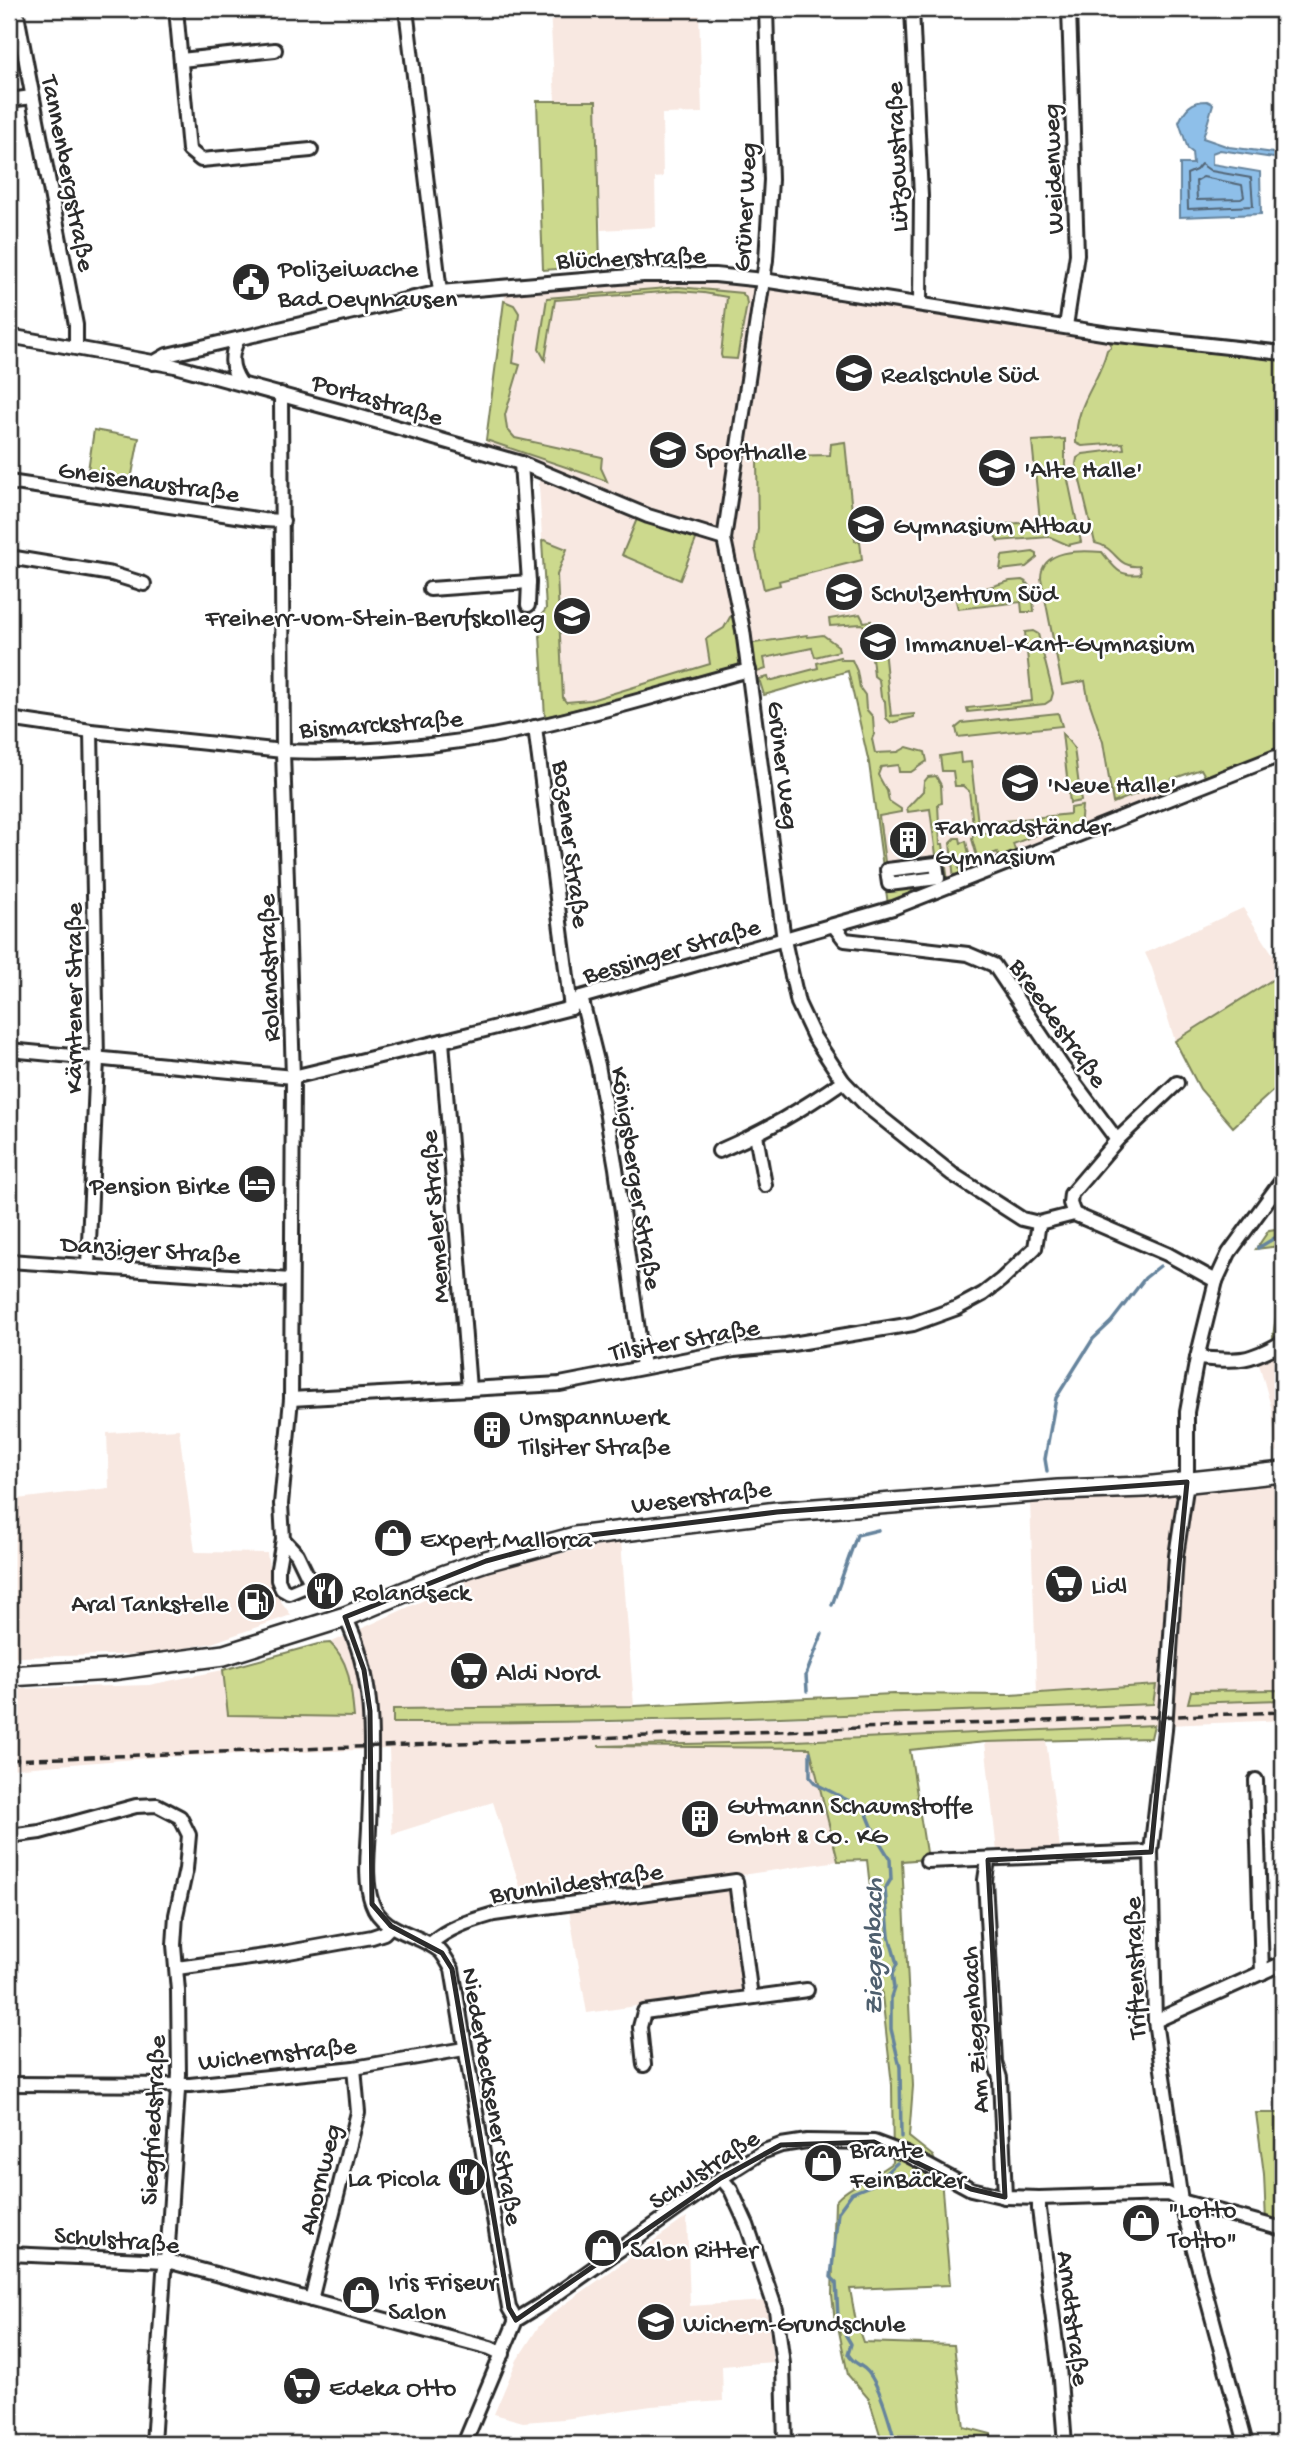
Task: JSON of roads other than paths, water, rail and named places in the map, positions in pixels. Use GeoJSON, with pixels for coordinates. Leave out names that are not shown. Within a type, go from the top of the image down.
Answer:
{"type":"FeatureCollection","features":[{"type":"Feature","properties":{"kind":"street","name":"Tannenbergstraße"},"geometry":{"type":"LineString","coordinates":[[16,9],[76,325],[76,347]]}},
{"type":"Feature","properties":{"kind":"street"},"geometry":{"type":"LineString","coordinates":[[176,9],[189,150],[201,160],[311,149]]}},
{"type":"Feature","properties":{"kind":"street"},"geometry":{"type":"LineString","coordinates":[[406,9],[440,292]]}},
{"type":"Feature","properties":{"kind":"street","name":"Grüner Weg"},"geometry":{"type":"LineString","coordinates":[[766,9],[771,180],[766,260],[724,539],[749,670],[784,940],[798,1003],[814,1037],[842,1081],[868,1107],[952,1174],[1022,1219],[1039,1223]]}},
{"type":"Feature","properties":{"kind":"street","name":"Lützowstraße"},"geometry":{"type":"LineString","coordinates":[[912,9],[921,196],[920,303]]}},
{"type":"Feature","properties":{"kind":"street","name":"Weidenweg"},"geometry":{"type":"LineString","coordinates":[[1066,326],[1077,254],[1069,9]]}},
{"type":"Feature","properties":{"kind":"street"},"geometry":{"type":"LineString","coordinates":[[181,60],[275,50]]}},
{"type":"Feature","properties":{"kind":"street"},"geometry":{"type":"LineString","coordinates":[[9,100],[32,97]]}},
{"type":"Feature","properties":{"kind":"street","name":"Blücherstraße"},"geometry":{"type":"LineString","coordinates":[[153,363],[167,355],[440,292],[643,275],[715,275],[920,303],[1109,334],[1283,353]]}},
{"type":"Feature","properties":{"kind":"street","name":"Portastraße"},"geometry":{"type":"LineString","coordinates":[[9,336],[76,347],[240,382],[521,463],[648,516],[724,539]]}},
{"type":"Feature","properties":{"kind":"street"},"geometry":{"type":"LineString","coordinates":[[238,338],[232,362],[233,372],[240,382]]}},
{"type":"Feature","properties":{"kind":"street","name":"Rolandstraße"},"geometry":{"type":"LineString","coordinates":[[281,394],[283,751],[293,1077],[291,1399],[281,1504],[283,1539]]}},
{"type":"Feature","properties":{"kind":"street"},"geometry":{"type":"LineString","coordinates":[[521,463],[529,582],[528,605]]}},
{"type":"Feature","properties":{"kind":"street","name":"Gneisenaustraße"},"geometry":{"type":"LineString","coordinates":[[9,482],[283,521]]}},
{"type":"Feature","properties":{"kind":"street"},"geometry":{"type":"LineString","coordinates":[[9,557],[112,573],[144,584]]}},
{"type":"Feature","properties":{"kind":"street"},"geometry":{"type":"LineString","coordinates":[[430,590],[529,582]]}},
{"type":"Feature","properties":{"kind":"street","name":"Bismarckstraße"},"geometry":{"type":"LineString","coordinates":[[9,719],[91,731],[308,752],[456,742],[536,727],[749,670]]}},
{"type":"Feature","properties":{"kind":"street","name":"Bozener Straße"},"geometry":{"type":"LineString","coordinates":[[536,727],[571,1008]]}},
{"type":"Feature","properties":{"kind":"street","name":"Kärntener Straße"},"geometry":{"type":"LineString","coordinates":[[88,1265],[97,1059],[91,731]]}},
{"type":"Feature","properties":{"kind":"street","name":"Bessinger Straße"},"geometry":{"type":"LineString","coordinates":[[9,1051],[293,1077],[571,1008],[580,997],[893,908],[1283,754]]}},
{"type":"Feature","properties":{"kind":"street","name":"Breedestraße"},"geometry":{"type":"LineString","coordinates":[[834,926],[845,940],[968,954],[994,965],[1062,1066],[1117,1140]]}},
{"type":"Feature","properties":{"kind":"street","name":"Königsberger Straße"},"geometry":{"type":"LineString","coordinates":[[580,997],[598,1065],[614,1155],[643,1367]]}},
{"type":"Feature","properties":{"kind":"street","name":"Memeler Straße"},"geometry":{"type":"LineString","coordinates":[[442,1041],[469,1390]]}},
{"type":"Feature","properties":{"kind":"street"},"geometry":{"type":"LineString","coordinates":[[719,1151],[790,1117],[842,1081]]}},
{"type":"Feature","properties":{"kind":"street"},"geometry":{"type":"LineString","coordinates":[[1074,1214],[1070,1203],[1071,1194],[1117,1140],[1177,1083]]}},
{"type":"Feature","properties":{"kind":"street"},"geometry":{"type":"LineString","coordinates":[[756,1135],[765,1185]]}},
{"type":"Feature","properties":{"kind":"street","name":"Triftenstraße"},"geometry":{"type":"LineString","coordinates":[[1246,2444],[1181,2201],[1154,2021],[1150,1852],[1165,1730],[1176,1556],[1187,1482],[1187,1412],[1197,1358],[1216,1281],[1229,1253],[1283,1180]]}},
{"type":"Feature","properties":{"kind":"street"},"geometry":{"type":"LineString","coordinates":[[1039,1223],[1074,1214],[1167,1254],[1216,1281]]}},
{"type":"Feature","properties":{"kind":"street","name":"Tilsiter Straße"},"geometry":{"type":"LineString","coordinates":[[291,1399],[560,1384],[734,1350],[786,1345],[913,1324],[957,1308],[983,1294],[1035,1248],[1039,1223]]}},
{"type":"Feature","properties":{"kind":"street","name":"Danziger Straße"},"geometry":{"type":"LineString","coordinates":[[9,1261],[290,1280]]}},
{"type":"Feature","properties":{"kind":"street"},"geometry":{"type":"LineString","coordinates":[[1197,1358],[1236,1361],[1256,1357],[1283,1342]]}},
{"type":"Feature","properties":{"kind":"street","name":"Weserstraße"},"geometry":{"type":"LineString","coordinates":[[9,1676],[145,1666],[224,1655],[345,1618],[475,1564],[575,1536],[777,1512],[1058,1490],[1144,1487],[1283,1472]]}},
{"type":"Feature","properties":{"kind":"street"},"geometry":{"type":"LineString","coordinates":[[177,1968],[372,1937],[384,1933],[390,1926],[372,1904],[369,1887],[370,1710],[364,1670],[354,1636],[345,1618]]}},
{"type":"Feature","properties":{"kind":"street","name":"Weserstraße"},"geometry":{"type":"LineString","coordinates":[[9,1665],[145,1666]]}},
{"type":"Feature","properties":{"kind":"street"},"geometry":{"type":"LineString","coordinates":[[1256,1780],[1262,1973]]}},
{"type":"Feature","properties":{"kind":"street","name":"Siegfriedstraße"},"geometry":{"type":"LineString","coordinates":[[9,1836],[40,1832],[136,1806],[157,1805],[180,1817],[190,1835],[176,1915],[174,1945],[177,1968],[179,2085],[167,2260],[163,2272],[153,2444]]}},
{"type":"Feature","properties":{"kind":"street"},"geometry":{"type":"LineString","coordinates":[[927,1861],[1150,1852]]}},
{"type":"Feature","properties":{"kind":"street","name":"Am Ziegenbach"},"geometry":{"type":"LineString","coordinates":[[988,1860],[985,1880],[995,2062],[1001,2091],[1006,2187],[1004,2197]]}},
{"type":"Feature","properties":{"kind":"street","name":"Brunhildestraße"},"geometry":{"type":"LineString","coordinates":[[430,1944],[461,1923],[494,1914],[736,1881],[751,1997]]}},
{"type":"Feature","properties":{"kind":"street","name":"Niederbecksener Straße"},"geometry":{"type":"LineString","coordinates":[[390,1926],[430,1944],[442,1953],[452,1969],[509,2308],[516,2320]]}},
{"type":"Feature","properties":{"kind":"street"},"geometry":{"type":"LineString","coordinates":[[1154,2021],[1283,1963]]}},
{"type":"Feature","properties":{"kind":"street"},"geometry":{"type":"LineString","coordinates":[[644,2065],[640,2027],[644,2012],[807,1990]]}},
{"type":"Feature","properties":{"kind":"street","name":"Wichernstraße"},"geometry":{"type":"LineString","coordinates":[[9,2084],[179,2085],[354,2068],[464,2049]]}},
{"type":"Feature","properties":{"kind":"street","name":"Ahornweg"},"geometry":{"type":"LineString","coordinates":[[311,2300],[358,2112],[354,2068]]}},
{"type":"Feature","properties":{"kind":"street","name":"Schulstraße"},"geometry":{"type":"LineString","coordinates":[[516,2320],[626,2246],[720,2178],[762,2152],[781,2145],[807,2141],[874,2142],[906,2154],[971,2189],[1004,2197],[1168,2194],[1181,2201],[1283,2229]]}},
{"type":"Feature","properties":{"kind":"street"},"geometry":{"type":"LineString","coordinates":[[720,2178],[731,2190],[747,2225],[776,2310],[783,2364],[785,2444]]}},
{"type":"Feature","properties":{"kind":"street","name":"Arndtstraße"},"geometry":{"type":"LineString","coordinates":[[1039,2198],[1059,2367],[1065,2444]]}},
{"type":"Feature","properties":{"kind":"street","name":"Schulstraße"},"geometry":{"type":"LineString","coordinates":[[9,2254],[167,2260],[503,2354]]}},
{"type":"Feature","properties":{"kind":"street"},"geometry":{"type":"LineString","coordinates":[[464,2444],[516,2320]]}},
{"type":"Feature","properties":{"kind":"water"},"geometry":{"type":"Polygon","coordinates":[[[1207,101],[1213,104],[1203,138],[1229,147],[1281,154],[1283,157],[1280,159],[1220,150],[1212,153],[1212,164],[1260,172],[1261,214],[1180,217],[1180,164],[1193,164],[1192,152],[1188,149],[1179,122],[1189,107],[1197,102],[1207,101]]]}},
{"type":"Feature","properties":{"kind":"waterway","name":"Ziegenbach"},"geometry":{"type":"LineString","coordinates":[[1258,1248],[1283,1233]]}},
{"type":"Feature","properties":{"kind":"waterway","name":"Ziegenbach"},"geometry":{"type":"LineString","coordinates":[[1047,1471],[1045,1459],[1056,1398],[1093,1339],[1111,1322],[1145,1278],[1160,1266]]}},
{"type":"Feature","properties":{"kind":"waterway","name":"Ziegenbach"},"geometry":{"type":"LineString","coordinates":[[832,1605],[857,1535],[878,1530]]}},
{"type":"Feature","properties":{"kind":"waterway","name":"Ziegenbach"},"geometry":{"type":"LineString","coordinates":[[807,1691],[806,1675],[822,1634]]}},
{"type":"Feature","properties":{"kind":"waterway","name":"Ziegenbach"},"geometry":{"type":"LineString","coordinates":[[810,1752],[810,1777],[816,1784],[865,1809],[876,1836],[890,1859],[891,1879],[885,1889],[889,1936],[897,1964],[892,1974],[894,1988],[891,1997],[891,2029],[900,2067],[901,2137]]}},
{"type":"Feature","properties":{"kind":"waterway","name":"Ziegenbach"},"geometry":{"type":"LineString","coordinates":[[838,2317],[836,2282],[831,2277],[838,2212],[852,2193],[872,2185],[897,2163]]}},
{"type":"Feature","properties":{"kind":"waterway","name":"Ziegenbach"},"geometry":{"type":"LineString","coordinates":[[844,2332],[851,2344],[848,2354],[868,2372],[877,2387],[896,2444]]}},
{"type":"Feature","properties":{"kind":"railway"},"geometry":{"type":"LineString","coordinates":[[9,1760],[1283,1712]]}},
{"type":"Feature","properties":{"kind":"place","name":"Polizeiwache Bad Oeynhausen"},"geometry":{"type":"Point","coordinates":[251,282]}},
{"type":"Feature","properties":{"kind":"place","name":"Realschule Süd"},"geometry":{"type":"Point","coordinates":[854,373]}},
{"type":"Feature","properties":{"kind":"place","name":"Sporthalle"},"geometry":{"type":"Point","coordinates":[668,450]}},
{"type":"Feature","properties":{"kind":"place","name":"'Alte Halle'"},"geometry":{"type":"Point","coordinates":[997,468]}},
{"type":"Feature","properties":{"kind":"place","name":"Gymnasium Altbau"},"geometry":{"type":"Point","coordinates":[866,524]}},
{"type":"Feature","properties":{"kind":"place","name":"Schulzentrum Süd"},"geometry":{"type":"Point","coordinates":[844,592]}},
{"type":"Feature","properties":{"kind":"place","name":"Freiherr-vom-Stein-Berufskolleg"},"geometry":{"type":"Point","coordinates":[572,616]}},
{"type":"Feature","properties":{"kind":"place","name":"Immanuel-Kant-Gymnasium"},"geometry":{"type":"Point","coordinates":[878,642]}},
{"type":"Feature","properties":{"kind":"place","name":"'Neue Halle'"},"geometry":{"type":"Point","coordinates":[1020,783]}},
{"type":"Feature","properties":{"kind":"place","name":"Fahrradständer Gymnasium"},"geometry":{"type":"Point","coordinates":[908,840]}},
{"type":"Feature","properties":{"kind":"place","name":"Pension Birke"},"geometry":{"type":"Point","coordinates":[257,1184]}},
{"type":"Feature","properties":{"kind":"place","name":"Umspannwerk Tilsiter Straße"},"geometry":{"type":"Point","coordinates":[492,1430]}},
{"type":"Feature","properties":{"kind":"place","name":"Expert Mallorca"},"geometry":{"type":"Point","coordinates":[393,1538]}},
{"type":"Feature","properties":{"kind":"place","name":"Lidl"},"geometry":{"type":"Point","coordinates":[1064,1584]}},
{"type":"Feature","properties":{"kind":"place","name":"Rolandseck"},"geometry":{"type":"Point","coordinates":[325,1591]}},
{"type":"Feature","properties":{"kind":"place","name":"Aral Tankstelle"},"geometry":{"type":"Point","coordinates":[256,1602]}},
{"type":"Feature","properties":{"kind":"place","name":"Aldi Nord"},"geometry":{"type":"Point","coordinates":[469,1671]}},
{"type":"Feature","properties":{"kind":"place","name":"Gutmann Schaumstoffe GmbH & Co. KG"},"geometry":{"type":"Point","coordinates":[700,1819]}},
{"type":"Feature","properties":{"kind":"place","name":"Brante FeinBäcker"},"geometry":{"type":"Point","coordinates":[823,2163]}},
{"type":"Feature","properties":{"kind":"place","name":"La Picola"},"geometry":{"type":"Point","coordinates":[467,2177]}},
{"type":"Feature","properties":{"kind":"place","name":"\"Lotto Totto\""},"geometry":{"type":"Point","coordinates":[1141,2223]}},
{"type":"Feature","properties":{"kind":"place","name":"Salon Ritter"},"geometry":{"type":"Point","coordinates":[603,2248]}},
{"type":"Feature","properties":{"kind":"place","name":"Iris Friseur Salon"},"geometry":{"type":"Point","coordinates":[361,2295]}},
{"type":"Feature","properties":{"kind":"place","name":"Wichern-Grundschule"},"geometry":{"type":"Point","coordinates":[656,2322]}},
{"type":"Feature","properties":{"kind":"place","name":"Edeka Otto"},"geometry":{"type":"Point","coordinates":[302,2386]}}]}
